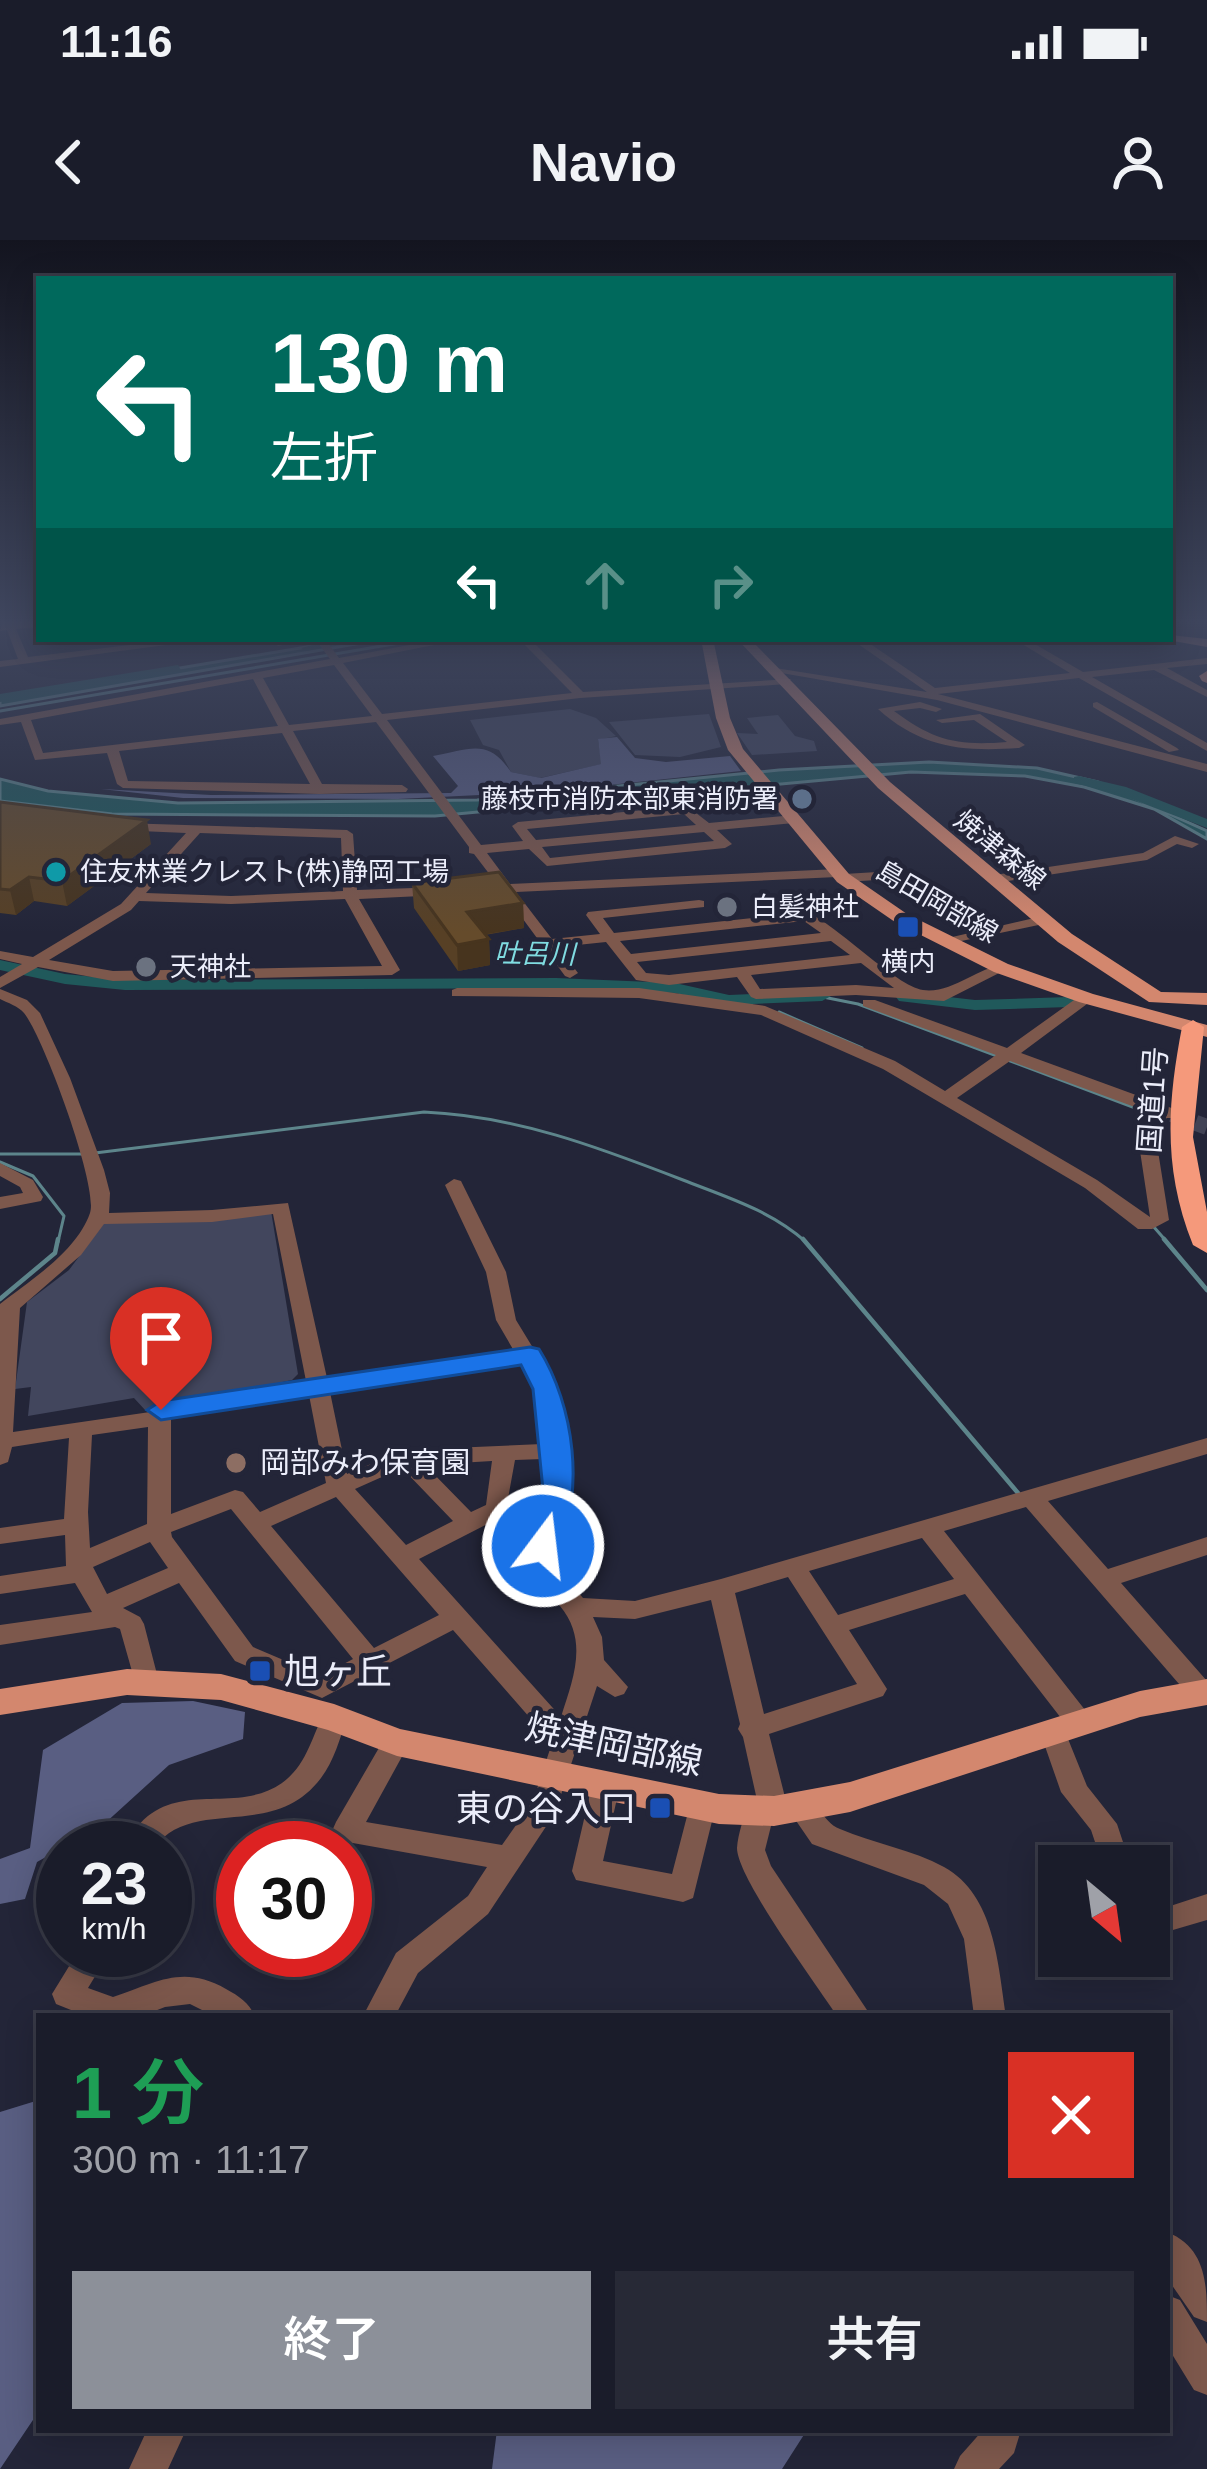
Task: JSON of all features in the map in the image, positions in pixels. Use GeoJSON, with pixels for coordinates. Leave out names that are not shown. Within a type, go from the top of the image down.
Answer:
{"type":"FeatureCollection","features":[{"type":"Feature","properties":{"kind":"highway","name":"国道1号"},"geometry":{"type":"LineString","coordinates":[[1200,1029],[1177,1136],[1186,1199],[1207,1245]]}},
{"type":"Feature","properties":{"kind":"highway"},"geometry":{"type":"LineString","coordinates":[[1207,1058],[1197,1128],[1207,1203]]}},
{"type":"Feature","properties":{"kind":"main road","name":"島田岡部線"},"geometry":{"type":"LineString","coordinates":[[726,725],[752,770],[840,875],[942,941],[1079,996],[1200,1029]]}},
{"type":"Feature","properties":{"kind":"main road","name":"焼津森線"},"geometry":{"type":"LineString","coordinates":[[826,725],[884,785],[1043,920],[1156,998],[1207,999]]}},
{"type":"Feature","properties":{"kind":"main road","name":"焼津岡部線"},"geometry":{"type":"LineString","coordinates":[[0,1702],[146,1682],[221,1687],[334,1718],[397,1742],[559,1757],[606,1785],[702,1805],[778,1809],[850,1797],[1140,1704],[1204,1692]]}},
{"type":"Feature","properties":{"kind":"street"},"geometry":{"type":"LineString","coordinates":[[28,725],[39,757],[319,725]]}},
{"type":"Feature","properties":{"kind":"street"},"geometry":{"type":"LineString","coordinates":[[283,725],[319,790]]}},
{"type":"Feature","properties":{"kind":"street"},"geometry":{"type":"LineString","coordinates":[[385,725],[570,973]]}},
{"type":"Feature","properties":{"kind":"street"},"geometry":{"type":"LineString","coordinates":[[905,725],[927,742],[980,748],[1019,746],[989,725]]}},
{"type":"Feature","properties":{"kind":"street"},"geometry":{"type":"LineString","coordinates":[[952,725],[980,748]]}},
{"type":"Feature","properties":{"kind":"street"},"geometry":{"type":"LineString","coordinates":[[1039,725],[1207,768]]}},
{"type":"Feature","properties":{"kind":"street"},"geometry":{"type":"LineString","coordinates":[[1067,733],[1113,725]]}},
{"type":"Feature","properties":{"kind":"street"},"geometry":{"type":"LineString","coordinates":[[1128,725],[1173,751]]}},
{"type":"Feature","properties":{"kind":"street"},"geometry":{"type":"LineString","coordinates":[[1168,725],[1206,747]]}},
{"type":"Feature","properties":{"kind":"street"},"geometry":{"type":"LineString","coordinates":[[1154,754],[1206,747]]}},
{"type":"Feature","properties":{"kind":"street"},"geometry":{"type":"LineString","coordinates":[[112,749],[123,784],[402,789]]}},
{"type":"Feature","properties":{"kind":"street"},"geometry":{"type":"LineString","coordinates":[[687,810],[707,827],[724,844],[547,862],[518,826],[687,810]]}},
{"type":"Feature","properties":{"kind":"street"},"geometry":{"type":"LineString","coordinates":[[474,850],[794,819]]}},
{"type":"Feature","properties":{"kind":"street"},"geometry":{"type":"LineString","coordinates":[[0,956],[113,976],[386,974],[392,970],[351,896],[347,834],[103,825]]}},
{"type":"Feature","properties":{"kind":"street"},"geometry":{"type":"LineString","coordinates":[[0,1457],[5,1310],[54,1270],[96,1219],[102,1197],[33,1016],[2,985],[138,897],[195,831]]}},
{"type":"Feature","properties":{"kind":"street"},"geometry":{"type":"LineString","coordinates":[[994,879],[1147,856],[1175,840],[1192,844]]}},
{"type":"Feature","properties":{"kind":"street"},"geometry":{"type":"LineString","coordinates":[[664,851],[715,925]]}},
{"type":"Feature","properties":{"kind":"street"},"geometry":{"type":"LineString","coordinates":[[138,897],[351,896],[911,874]]}},
{"type":"Feature","properties":{"kind":"street"},"geometry":{"type":"LineString","coordinates":[[699,904],[593,915],[641,977],[669,980],[864,958]]}},
{"type":"Feature","properties":{"kind":"street"},"geometry":{"type":"LineString","coordinates":[[550,944],[807,916],[911,993]]}},
{"type":"Feature","properties":{"kind":"street"},"geometry":{"type":"LineString","coordinates":[[942,941],[1043,920]]}},
{"type":"Feature","properties":{"kind":"street"},"geometry":{"type":"LineString","coordinates":[[627,959],[835,936]]}},
{"type":"Feature","properties":{"kind":"street"},"geometry":{"type":"LineString","coordinates":[[741,972],[756,994],[944,996],[1001,968]]}},
{"type":"Feature","properties":{"kind":"street"},"geometry":{"type":"LineString","coordinates":[[457,993],[639,993],[765,1010],[947,1095],[1091,1184],[1145,1225],[1160,1220],[1149,1151],[1166,1112],[869,1003]]}},
{"type":"Feature","properties":{"kind":"street"},"geometry":{"type":"LineString","coordinates":[[947,1095],[1079,996]]}},
{"type":"Feature","properties":{"kind":"street"},"geometry":{"type":"LineString","coordinates":[[0,1168],[27,1184],[34,1197],[0,1203]]}},
{"type":"Feature","properties":{"kind":"street"},"geometry":{"type":"LineString","coordinates":[[381,2013],[407,1964],[478,1905],[545,1805],[591,1664],[589,1637],[576,1607],[538,1558],[559,1500],[547,1389],[506,1320],[496,1272],[454,1185]]}},
{"type":"Feature","properties":{"kind":"street"},"geometry":{"type":"LineString","coordinates":[[96,1219],[212,1216],[281,1207],[314,1388],[338,1484],[457,1617],[559,1757]]}},
{"type":"Feature","properties":{"kind":"street"},"geometry":{"type":"LineString","coordinates":[[457,1617],[322,1688],[244,1654],[160,1538],[161,1410],[530,1355]]}},
{"type":"Feature","properties":{"kind":"street"},"geometry":{"type":"LineString","coordinates":[[1,1440],[159,1418]]}},
{"type":"Feature","properties":{"kind":"street"},"geometry":{"type":"LineString","coordinates":[[81,1429],[79,1568],[108,1613],[130,1624],[146,1682]]}},
{"type":"Feature","properties":{"kind":"street"},"geometry":{"type":"LineString","coordinates":[[576,1607],[635,1610],[1207,1446]]}},
{"type":"Feature","properties":{"kind":"street"},"geometry":{"type":"LineString","coordinates":[[256,1522],[405,1458],[551,1451]]}},
{"type":"Feature","properties":{"kind":"street"},"geometry":{"type":"LineString","coordinates":[[403,1557],[497,1509],[505,1452]]}},
{"type":"Feature","properties":{"kind":"street"},"geometry":{"type":"LineString","coordinates":[[405,1458],[468,1523]]}},
{"type":"Feature","properties":{"kind":"street"},"geometry":{"type":"LineString","coordinates":[[1031,1497],[1204,1692]]}},
{"type":"Feature","properties":{"kind":"street"},"geometry":{"type":"LineString","coordinates":[[0,1586],[79,1568],[159,1528],[235,1498],[370,1662]]}},
{"type":"Feature","properties":{"kind":"street"},"geometry":{"type":"LineString","coordinates":[[0,1536],[78,1525]]}},
{"type":"Feature","properties":{"kind":"street"},"geometry":{"type":"LineString","coordinates":[[927,1527],[971,1583],[1066,1728],[1075,1792],[1102,1823],[1110,1845]]}},
{"type":"Feature","properties":{"kind":"street"},"geometry":{"type":"LineString","coordinates":[[1103,1580],[1207,1546]]}},
{"type":"Feature","properties":{"kind":"street"},"geometry":{"type":"LineString","coordinates":[[751,1729],[874,1689],[794,1567]]}},
{"type":"Feature","properties":{"kind":"street"},"geometry":{"type":"LineString","coordinates":[[0,1635],[108,1613],[184,1571]]}},
{"type":"Feature","properties":{"kind":"street"},"geometry":{"type":"LineString","coordinates":[[832,1626],[971,1583]]}},
{"type":"Feature","properties":{"kind":"street"},"geometry":{"type":"LineString","coordinates":[[721,1588],[751,1729],[778,1809],[822,1834],[934,1876],[959,1895],[979,1939],[990,2013]]}},
{"type":"Feature","properties":{"kind":"street"},"geometry":{"type":"LineString","coordinates":[[591,1664],[615,1688]]}},
{"type":"Feature","properties":{"kind":"street"},"geometry":{"type":"LineString","coordinates":[[157,1821],[176,1810],[231,1810],[293,1790],[311,1771],[334,1718]]}},
{"type":"Feature","properties":{"kind":"street"},"geometry":{"type":"LineString","coordinates":[[397,1742],[346,1831],[508,1858]]}},
{"type":"Feature","properties":{"kind":"street"},"geometry":{"type":"LineString","coordinates":[[606,1785],[586,1871],[683,1889],[702,1805]]}},
{"type":"Feature","properties":{"kind":"street"},"geometry":{"type":"LineString","coordinates":[[778,1809],[751,1850],[759,1872],[853,2013]]}},
{"type":"Feature","properties":{"kind":"street"},"geometry":{"type":"LineString","coordinates":[[1170,1919],[1207,1907]]}},
{"type":"Feature","properties":{"kind":"street"},"geometry":{"type":"LineString","coordinates":[[78,1977],[67,1994],[113,2012],[163,1989],[185,1985],[205,1991],[235,2013]]}},
{"type":"Feature","properties":{"kind":"street"},"geometry":{"type":"LineString","coordinates":[[1170,2253],[1207,2304]]}},
{"type":"Feature","properties":{"kind":"street"},"geometry":{"type":"LineString","coordinates":[[1170,2318],[1207,2377]]}},
{"type":"Feature","properties":{"kind":"street"},"geometry":{"type":"LineString","coordinates":[[148,2469],[165,2433]]}},
{"type":"Feature","properties":{"kind":"street"},"geometry":{"type":"LineString","coordinates":[[973,2469],[1001,2440],[1002,2433]]}},
{"type":"Feature","properties":{"kind":"shaded area"},"geometry":{"type":"Polygon","coordinates":[[[473,725],[604,725],[616,736],[598,740],[602,764],[540,778],[511,772],[499,750],[483,745],[473,725]]]}},
{"type":"Feature","properties":{"kind":"shaded area"},"geometry":{"type":"Polygon","coordinates":[[[611,725],[713,725],[721,747],[680,757],[635,755],[611,725]]]}},
{"type":"Feature","properties":{"kind":"shaded area"},"geometry":{"type":"Polygon","coordinates":[[[752,725],[786,725],[795,736],[814,741],[817,751],[752,755],[737,733],[758,734],[752,725]]]}},
{"type":"Feature","properties":{"kind":"shaded area"},"geometry":{"type":"Polygon","coordinates":[[[617,737],[635,758],[666,762],[730,756],[741,771],[543,792],[398,799],[183,798],[101,789],[211,795],[451,793],[458,786],[433,756],[486,750],[511,772],[541,778],[601,764],[598,739],[617,737]]]}},
{"type":"Feature","properties":{"kind":"shaded area"},"geometry":{"type":"Polygon","coordinates":[[[929,762],[1037,768],[1098,782],[1207,831],[1207,839],[1154,809],[1084,787],[1025,776],[911,772],[435,816],[112,814],[0,801],[0,779],[48,791],[178,803],[477,800],[779,770],[929,762]]]}},
{"type":"Feature","properties":{"kind":"shaded area"},"geometry":{"type":"Polygon","coordinates":[[[271,1211],[298,1374],[292,1380],[146,1411],[134,1398],[28,1416],[31,1387],[15,1389],[27,1302],[69,1270],[107,1219],[271,1211]]]}},
{"type":"Feature","properties":{"kind":"shaded area"},"geometry":{"type":"Polygon","coordinates":[[[193,1701],[245,1712],[243,1739],[169,1765],[107,1821],[36,1821],[36,1865],[25,1899],[0,1904],[0,1859],[30,1848],[43,1750],[122,1703],[193,1701]]]}},
{"type":"Feature","properties":{"kind":"shaded area"},"geometry":{"type":"Polygon","coordinates":[[[36,2101],[36,2415],[0,2469],[0,2112],[36,2101]]]}},
{"type":"Feature","properties":{"kind":"shaded area"},"geometry":{"type":"Polygon","coordinates":[[[497,2433],[805,2433],[782,2469],[492,2469],[497,2433]]]}},
{"type":"Feature","properties":{"kind":"building"},"geometry":{"type":"Polygon","coordinates":[[[0,802],[147,820],[62,881],[29,877],[10,890],[0,889],[0,802]]]}},
{"type":"Feature","properties":{"kind":"building"},"geometry":{"type":"Polygon","coordinates":[[[499,872],[523,903],[467,912],[489,939],[457,945],[412,883],[499,872]]]}},
{"type":"Feature","properties":{"kind":"waterway"},"geometry":{"type":"LineString","coordinates":[[1079,780],[1121,790],[1207,824]]}},
{"type":"Feature","properties":{"kind":"waterway","name":"吐呂川"},"geometry":{"type":"LineString","coordinates":[[0,965],[125,985],[556,983],[675,988],[729,1000],[822,996]]}},
{"type":"Feature","properties":{"kind":"waterway"},"geometry":{"type":"LineString","coordinates":[[818,996],[858,1004],[1146,1112]]}},
{"type":"Feature","properties":{"kind":"waterway","name":"吐呂川"},"geometry":{"type":"LineString","coordinates":[[905,997],[975,1005],[1069,1002]]}},
{"type":"Feature","properties":{"kind":"waterway","name":"吐呂川"},"geometry":{"type":"LineString","coordinates":[[729,1000],[751,1005]]}},
{"type":"Feature","properties":{"kind":"waterway"},"geometry":{"type":"LineString","coordinates":[[779,1012],[862,1048]]}},
{"type":"Feature","properties":{"kind":"waterway"},"geometry":{"type":"LineString","coordinates":[[95,1153],[424,1112],[458,1115],[556,1135],[620,1156],[747,1205],[805,1241]]}},
{"type":"Feature","properties":{"kind":"waterway"},"geometry":{"type":"LineString","coordinates":[[0,1154],[84,1154]]}},
{"type":"Feature","properties":{"kind":"waterway"},"geometry":{"type":"LineString","coordinates":[[0,1162],[33,1176],[64,1216],[58,1242]]}},
{"type":"Feature","properties":{"kind":"waterway"},"geometry":{"type":"LineString","coordinates":[[1153,1226],[1167,1242]]}},
{"type":"Feature","properties":{"kind":"waterway"},"geometry":{"type":"LineString","coordinates":[[0,1299],[55,1253],[58,1239]]}},
{"type":"Feature","properties":{"kind":"waterway"},"geometry":{"type":"LineString","coordinates":[[1164,1239],[1207,1290]]}},
{"type":"Feature","properties":{"kind":"waterway"},"geometry":{"type":"LineString","coordinates":[[805,1241],[1018,1493]]}},
{"type":"Feature","properties":{"kind":"tunnel"},"geometry":{"type":"LineString","coordinates":[[1172,1114],[1207,1127]]}},
{"type":"Feature","properties":{"kind":"place","name":"藤枝市消防本部東消防署"},"geometry":{"type":"Point","coordinates":[802,799]}},
{"type":"Feature","properties":{"kind":"place","name":"住友林業クレスト(株)静岡工場"},"geometry":{"type":"Point","coordinates":[56,872]}},
{"type":"Feature","properties":{"kind":"place","name":"白髪神社"},"geometry":{"type":"Point","coordinates":[727,907]}},
{"type":"Feature","properties":{"kind":"place","name":"横内"},"geometry":{"type":"Point","coordinates":[908,927]}},
{"type":"Feature","properties":{"kind":"place","name":"天神社"},"geometry":{"type":"Point","coordinates":[146,967]}},
{"type":"Feature","properties":{"kind":"place","name":"岡部みわ保育園"},"geometry":{"type":"Point","coordinates":[236,1463]}},
{"type":"Feature","properties":{"kind":"place","name":"旭ヶ丘"},"geometry":{"type":"Point","coordinates":[260,1671]}},
{"type":"Feature","properties":{"kind":"place","name":"東の谷入口"},"geometry":{"type":"Point","coordinates":[660,1808]}},
{"type":"Feature","properties":{"kind":"route"},"geometry":{"type":"LineString","coordinates":[[161,1410],[530,1355],[547,1389],[559,1500],[543,1546]]}}]}
